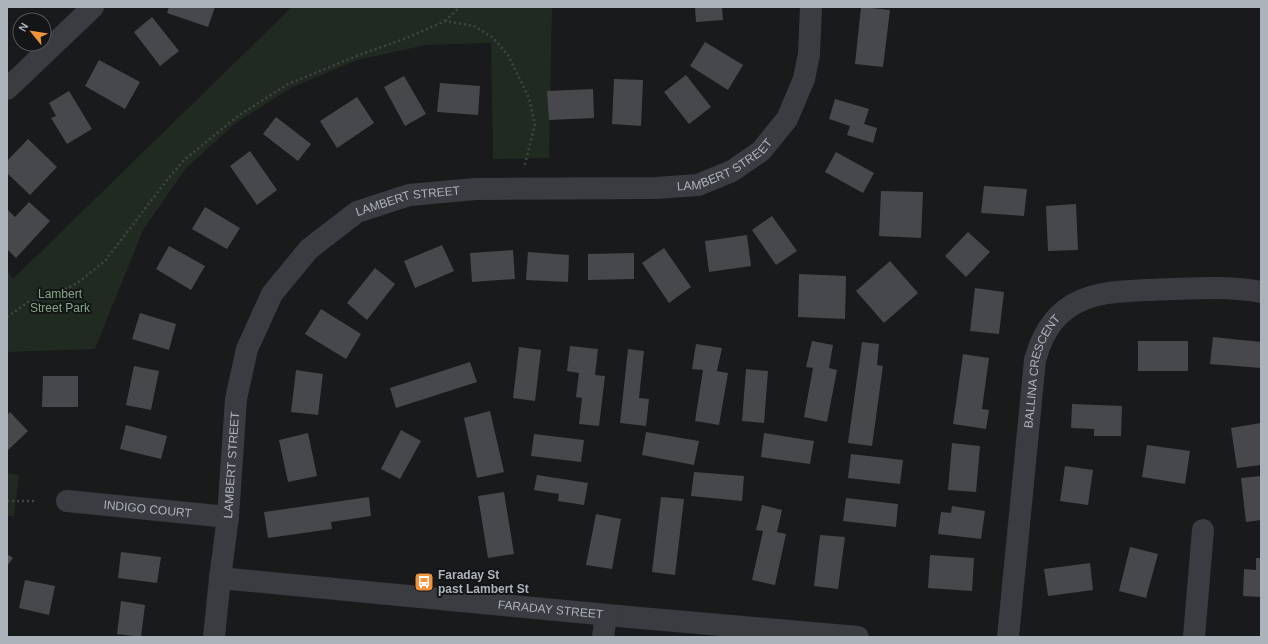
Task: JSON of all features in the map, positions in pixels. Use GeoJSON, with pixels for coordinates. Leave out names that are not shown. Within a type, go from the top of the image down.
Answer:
{"type":"FeatureCollection","features":[{"type":"Feature","properties":{"kind":"street"},"geometry":{"type":"LineString","coordinates":[[7,89],[93,7]]}},
{"type":"Feature","properties":{"kind":"street","name":"LAMBERT STREET"},"geometry":{"type":"LineString","coordinates":[[214,637],[228,517],[236,399],[247,349],[272,294],[309,249],[357,212],[409,195],[476,189],[656,188],[698,185],[732,170],[761,151],[787,119],[804,79],[809,54],[811,7]]}},
{"type":"Feature","properties":{"kind":"street","name":"BALLINA CRESCENT"},"geometry":{"type":"LineString","coordinates":[[1008,637],[1035,360],[1039,346],[1049,328],[1059,316],[1082,299],[1110,292],[1215,288],[1244,289],[1261,292]]}},
{"type":"Feature","properties":{"kind":"street","name":"INDIGO COURT"},"geometry":{"type":"LineString","coordinates":[[67,501],[228,517]]}},
{"type":"Feature","properties":{"kind":"street"},"geometry":{"type":"LineString","coordinates":[[1194,637],[1203,530]]}},
{"type":"Feature","properties":{"kind":"street","name":"FARADAY STREET"},"geometry":{"type":"LineString","coordinates":[[220,578],[606,615],[858,637]]}},
{"type":"Feature","properties":{"kind":"street"},"geometry":{"type":"LineString","coordinates":[[603,637],[606,615]]}},
{"type":"Feature","properties":{"kind":"path"},"geometry":{"type":"LineString","coordinates":[[7,317],[28,302],[40,300],[76,284],[105,261],[184,160],[238,116],[288,84],[359,55],[407,38],[445,21],[460,7]]}},
{"type":"Feature","properties":{"kind":"path"},"geometry":{"type":"LineString","coordinates":[[445,21],[474,26],[492,37],[508,55],[529,98],[535,124],[524,170]]}},
{"type":"Feature","properties":{"kind":"path"},"geometry":{"type":"LineString","coordinates":[[7,501],[35,501]]}},
{"type":"Feature","properties":{"kind":"green space","name":"Lambert Street Park"},"geometry":{"type":"Polygon","coordinates":[[[292,7],[552,7],[549,158],[493,159],[491,43],[426,45],[357,60],[291,88],[236,123],[186,168],[143,230],[95,349],[7,352],[7,270],[13,279],[292,7]]]}},
{"type":"Feature","properties":{"kind":"green space"},"geometry":{"type":"Polygon","coordinates":[[[7,473],[19,475],[14,516],[7,516],[7,473]]]}},
{"type":"Feature","properties":{"kind":"building"},"geometry":{"type":"Polygon","coordinates":[[[169,7],[215,7],[208,27],[167,13],[169,7]]]}},
{"type":"Feature","properties":{"kind":"building"},"geometry":{"type":"Polygon","coordinates":[[[695,7],[722,7],[723,20],[696,22],[695,7]]]}},
{"type":"Feature","properties":{"kind":"building"},"geometry":{"type":"Polygon","coordinates":[[[861,7],[890,10],[883,67],[855,64],[861,7]]]}},
{"type":"Feature","properties":{"kind":"building"},"geometry":{"type":"Polygon","coordinates":[[[152,17],[179,51],[160,66],[134,32],[152,17]]]}},
{"type":"Feature","properties":{"kind":"building"},"geometry":{"type":"Polygon","coordinates":[[[705,42],[743,65],[728,90],[690,66],[705,42]]]}},
{"type":"Feature","properties":{"kind":"building"},"geometry":{"type":"Polygon","coordinates":[[[99,60],[140,82],[125,109],[85,86],[99,60]]]}},
{"type":"Feature","properties":{"kind":"building"},"geometry":{"type":"Polygon","coordinates":[[[686,75],[711,107],[689,124],[664,92],[686,75]]]}},
{"type":"Feature","properties":{"kind":"building"},"geometry":{"type":"Polygon","coordinates":[[[404,76],[426,114],[405,126],[384,87],[404,76]]]}},
{"type":"Feature","properties":{"kind":"building"},"geometry":{"type":"Polygon","coordinates":[[[614,79],[643,80],[641,126],[612,124],[614,79]]]}},
{"type":"Feature","properties":{"kind":"building"},"geometry":{"type":"Polygon","coordinates":[[[440,83],[480,86],[478,115],[437,112],[440,83]]]}},
{"type":"Feature","properties":{"kind":"building"},"geometry":{"type":"Polygon","coordinates":[[[593,89],[594,118],[549,120],[547,91],[593,89]]]}},
{"type":"Feature","properties":{"kind":"building"},"geometry":{"type":"Polygon","coordinates":[[[69,91],[92,129],[67,144],[51,118],[56,116],[49,103],[69,91]]]}},
{"type":"Feature","properties":{"kind":"building"},"geometry":{"type":"Polygon","coordinates":[[[357,97],[374,123],[337,148],[320,121],[357,97]]]}},
{"type":"Feature","properties":{"kind":"building"},"geometry":{"type":"Polygon","coordinates":[[[835,99],[869,109],[864,124],[877,128],[873,143],[847,135],[850,126],[829,119],[835,99]]]}},
{"type":"Feature","properties":{"kind":"building"},"geometry":{"type":"Polygon","coordinates":[[[276,117],[311,144],[298,161],[263,134],[276,117]]]}},
{"type":"Feature","properties":{"kind":"building"},"geometry":{"type":"Polygon","coordinates":[[[28,139],[57,167],[30,195],[7,173],[7,161],[28,139]]]}},
{"type":"Feature","properties":{"kind":"building"},"geometry":{"type":"Polygon","coordinates":[[[250,151],[277,190],[257,205],[230,166],[250,151]]]}},
{"type":"Feature","properties":{"kind":"building"},"geometry":{"type":"Polygon","coordinates":[[[836,152],[874,173],[863,193],[825,172],[836,152]]]}},
{"type":"Feature","properties":{"kind":"building"},"geometry":{"type":"Polygon","coordinates":[[[984,186],[1027,189],[1024,216],[981,213],[984,186]]]}},
{"type":"Feature","properties":{"kind":"building"},"geometry":{"type":"Polygon","coordinates":[[[881,191],[923,192],[921,238],[879,236],[881,191]]]}},
{"type":"Feature","properties":{"kind":"building"},"geometry":{"type":"Polygon","coordinates":[[[29,202],[50,221],[16,258],[7,249],[7,211],[8,210],[15,217],[29,202]]]}},
{"type":"Feature","properties":{"kind":"building"},"geometry":{"type":"Polygon","coordinates":[[[1076,204],[1078,250],[1048,251],[1046,206],[1076,204]]]}},
{"type":"Feature","properties":{"kind":"building"},"geometry":{"type":"Polygon","coordinates":[[[205,207],[240,228],[227,249],[192,229],[205,207]]]}},
{"type":"Feature","properties":{"kind":"building"},"geometry":{"type":"Polygon","coordinates":[[[772,216],[797,251],[776,265],[752,230],[772,216]]]}},
{"type":"Feature","properties":{"kind":"building"},"geometry":{"type":"Polygon","coordinates":[[[968,232],[990,252],[966,277],[945,256],[968,232]]]}},
{"type":"Feature","properties":{"kind":"building"},"geometry":{"type":"Polygon","coordinates":[[[747,235],[751,266],[709,272],[705,241],[747,235]]]}},
{"type":"Feature","properties":{"kind":"building"},"geometry":{"type":"Polygon","coordinates":[[[442,245],[454,271],[415,288],[404,261],[442,245]]]}},
{"type":"Feature","properties":{"kind":"building"},"geometry":{"type":"Polygon","coordinates":[[[169,246],[205,266],[191,290],[156,269],[169,246]]]}},
{"type":"Feature","properties":{"kind":"building"},"geometry":{"type":"Polygon","coordinates":[[[664,248],[691,287],[669,303],[642,263],[664,248]]]}},
{"type":"Feature","properties":{"kind":"building"},"geometry":{"type":"Polygon","coordinates":[[[513,250],[515,279],[472,282],[470,253],[513,250]]]}},
{"type":"Feature","properties":{"kind":"building"},"geometry":{"type":"Polygon","coordinates":[[[528,252],[569,255],[568,282],[526,280],[528,252]]]}},
{"type":"Feature","properties":{"kind":"building"},"geometry":{"type":"Polygon","coordinates":[[[634,253],[634,279],[588,280],[588,254],[634,253]]]}},
{"type":"Feature","properties":{"kind":"building"},"geometry":{"type":"Polygon","coordinates":[[[890,261],[918,293],[884,323],[856,291],[890,261]]]}},
{"type":"Feature","properties":{"kind":"building"},"geometry":{"type":"Polygon","coordinates":[[[375,268],[395,284],[367,320],[347,303],[375,268]]]}},
{"type":"Feature","properties":{"kind":"building"},"geometry":{"type":"Polygon","coordinates":[[[799,274],[846,276],[845,319],[798,317],[799,274]]]}},
{"type":"Feature","properties":{"kind":"building"},"geometry":{"type":"Polygon","coordinates":[[[975,288],[1004,292],[999,334],[970,331],[975,288]]]}},
{"type":"Feature","properties":{"kind":"building"},"geometry":{"type":"Polygon","coordinates":[[[321,309],[361,334],[346,359],[305,334],[321,309]]]}},
{"type":"Feature","properties":{"kind":"building"},"geometry":{"type":"Polygon","coordinates":[[[140,313],[176,324],[169,350],[132,339],[140,313]]]}},
{"type":"Feature","properties":{"kind":"building"},"geometry":{"type":"Polygon","coordinates":[[[1213,337],[1261,342],[1261,368],[1210,364],[1213,337]]]}},
{"type":"Feature","properties":{"kind":"building"},"geometry":{"type":"Polygon","coordinates":[[[812,341],[833,345],[829,368],[837,370],[827,422],[804,417],[813,368],[806,367],[812,341]]]}},
{"type":"Feature","properties":{"kind":"building"},"geometry":{"type":"Polygon","coordinates":[[[1138,341],[1188,341],[1188,371],[1138,371],[1138,341]]]}},
{"type":"Feature","properties":{"kind":"building"},"geometry":{"type":"Polygon","coordinates":[[[862,342],[879,344],[877,365],[883,366],[872,446],[848,443],[862,342]]]}},
{"type":"Feature","properties":{"kind":"building"},"geometry":{"type":"Polygon","coordinates":[[[696,344],[722,348],[717,371],[728,373],[719,425],[695,421],[703,370],[692,369],[696,344]]]}},
{"type":"Feature","properties":{"kind":"building"},"geometry":{"type":"Polygon","coordinates":[[[570,346],[598,349],[595,375],[605,376],[599,426],[579,424],[582,398],[576,397],[579,373],[567,371],[570,346]]]}},
{"type":"Feature","properties":{"kind":"building"},"geometry":{"type":"Polygon","coordinates":[[[519,347],[541,350],[535,401],[513,398],[519,347]]]}},
{"type":"Feature","properties":{"kind":"building"},"geometry":{"type":"Polygon","coordinates":[[[628,349],[644,351],[639,398],[649,399],[646,426],[620,423],[628,349]]]}},
{"type":"Feature","properties":{"kind":"building"},"geometry":{"type":"Polygon","coordinates":[[[963,354],[989,358],[982,409],[989,410],[986,429],[953,424],[963,354]]]}},
{"type":"Feature","properties":{"kind":"building"},"geometry":{"type":"Polygon","coordinates":[[[470,362],[477,382],[396,408],[390,388],[470,362]]]}},
{"type":"Feature","properties":{"kind":"building"},"geometry":{"type":"Polygon","coordinates":[[[134,366],[159,371],[151,410],[126,405],[134,366]]]}},
{"type":"Feature","properties":{"kind":"building"},"geometry":{"type":"Polygon","coordinates":[[[746,369],[768,371],[764,423],[742,421],[746,369]]]}},
{"type":"Feature","properties":{"kind":"building"},"geometry":{"type":"Polygon","coordinates":[[[296,370],[323,374],[318,415],[291,412],[296,370]]]}},
{"type":"Feature","properties":{"kind":"building"},"geometry":{"type":"Polygon","coordinates":[[[43,376],[78,376],[78,407],[42,407],[43,376]]]}},
{"type":"Feature","properties":{"kind":"building"},"geometry":{"type":"Polygon","coordinates":[[[1072,404],[1122,406],[1121,436],[1094,436],[1094,429],[1071,428],[1072,404]]]}},
{"type":"Feature","properties":{"kind":"building"},"geometry":{"type":"Polygon","coordinates":[[[490,411],[504,472],[477,478],[464,418],[490,411]]]}},
{"type":"Feature","properties":{"kind":"building"},"geometry":{"type":"Polygon","coordinates":[[[10,412],[28,431],[7,451],[7,415],[10,412]]]}},
{"type":"Feature","properties":{"kind":"building"},"geometry":{"type":"Polygon","coordinates":[[[1261,423],[1261,465],[1237,468],[1231,428],[1261,423]]]}},
{"type":"Feature","properties":{"kind":"building"},"geometry":{"type":"Polygon","coordinates":[[[126,425],[167,436],[161,459],[120,449],[126,425]]]}},
{"type":"Feature","properties":{"kind":"building"},"geometry":{"type":"Polygon","coordinates":[[[401,430],[421,441],[400,479],[381,469],[401,430]]]}},
{"type":"Feature","properties":{"kind":"building"},"geometry":{"type":"Polygon","coordinates":[[[646,432],[699,441],[694,465],[642,455],[646,432]]]}},
{"type":"Feature","properties":{"kind":"building"},"geometry":{"type":"Polygon","coordinates":[[[308,433],[317,476],[288,482],[279,440],[308,433]]]}},
{"type":"Feature","properties":{"kind":"building"},"geometry":{"type":"Polygon","coordinates":[[[764,433],[814,441],[810,464],[761,457],[764,433]]]}},
{"type":"Feature","properties":{"kind":"building"},"geometry":{"type":"Polygon","coordinates":[[[534,434],[584,440],[581,462],[531,456],[534,434]]]}},
{"type":"Feature","properties":{"kind":"building"},"geometry":{"type":"Polygon","coordinates":[[[952,443],[980,446],[976,492],[948,490],[952,443]]]}},
{"type":"Feature","properties":{"kind":"building"},"geometry":{"type":"Polygon","coordinates":[[[1147,445],[1190,451],[1185,484],[1142,477],[1147,445]]]}},
{"type":"Feature","properties":{"kind":"building"},"geometry":{"type":"Polygon","coordinates":[[[851,454],[903,460],[900,484],[848,478],[851,454]]]}},
{"type":"Feature","properties":{"kind":"building"},"geometry":{"type":"Polygon","coordinates":[[[1065,466],[1093,470],[1088,505],[1060,501],[1065,466]]]}},
{"type":"Feature","properties":{"kind":"building"},"geometry":{"type":"Polygon","coordinates":[[[694,472],[744,476],[742,501],[691,496],[694,472]]]}},
{"type":"Feature","properties":{"kind":"building"},"geometry":{"type":"Polygon","coordinates":[[[537,475],[588,483],[584,505],[558,501],[559,494],[534,490],[537,475]]]}},
{"type":"Feature","properties":{"kind":"building"},"geometry":{"type":"Polygon","coordinates":[[[1261,476],[1261,520],[1246,522],[1241,478],[1261,476]]]}},
{"type":"Feature","properties":{"kind":"building"},"geometry":{"type":"Polygon","coordinates":[[[504,492],[514,554],[488,558],[478,496],[504,492]]]}},
{"type":"Feature","properties":{"kind":"building"},"geometry":{"type":"Polygon","coordinates":[[[369,497],[371,516],[331,522],[332,529],[268,538],[264,512],[369,497]]]}},
{"type":"Feature","properties":{"kind":"building"},"geometry":{"type":"Polygon","coordinates":[[[661,497],[684,499],[675,575],[652,572],[661,497]]]}},
{"type":"Feature","properties":{"kind":"building"},"geometry":{"type":"Polygon","coordinates":[[[846,498],[898,504],[896,527],[843,521],[846,498]]]}},
{"type":"Feature","properties":{"kind":"building"},"geometry":{"type":"Polygon","coordinates":[[[762,505],[782,510],[777,532],[786,534],[775,585],[752,580],[763,531],[756,530],[762,505]]]}},
{"type":"Feature","properties":{"kind":"building"},"geometry":{"type":"Polygon","coordinates":[[[952,506],[985,511],[981,539],[938,534],[941,512],[951,513],[952,506]]]}},
{"type":"Feature","properties":{"kind":"building"},"geometry":{"type":"Polygon","coordinates":[[[596,514],[621,519],[612,569],[586,565],[596,514]]]}},
{"type":"Feature","properties":{"kind":"building"},"geometry":{"type":"Polygon","coordinates":[[[820,535],[845,537],[838,589],[814,586],[820,535]]]}},
{"type":"Feature","properties":{"kind":"building"},"geometry":{"type":"Polygon","coordinates":[[[1130,547],[1158,554],[1146,598],[1119,591],[1130,547]]]}},
{"type":"Feature","properties":{"kind":"building"},"geometry":{"type":"Polygon","coordinates":[[[121,552],[161,557],[157,583],[118,578],[121,552]]]}},
{"type":"Feature","properties":{"kind":"building"},"geometry":{"type":"Polygon","coordinates":[[[7,554],[13,558],[7,566],[7,554]]]}},
{"type":"Feature","properties":{"kind":"building"},"geometry":{"type":"Polygon","coordinates":[[[930,555],[974,558],[972,591],[928,588],[930,555]]]}},
{"type":"Feature","properties":{"kind":"building"},"geometry":{"type":"Polygon","coordinates":[[[1256,558],[1261,558],[1261,597],[1243,596],[1244,569],[1256,570],[1256,558]]]}},
{"type":"Feature","properties":{"kind":"building"},"geometry":{"type":"Polygon","coordinates":[[[1090,563],[1093,590],[1048,596],[1044,569],[1090,563]]]}},
{"type":"Feature","properties":{"kind":"building"},"geometry":{"type":"Polygon","coordinates":[[[25,580],[55,586],[49,615],[19,608],[25,580]]]}},
{"type":"Feature","properties":{"kind":"building"},"geometry":{"type":"Polygon","coordinates":[[[121,601],[145,605],[141,637],[117,634],[121,601]]]}},
{"type":"Feature","properties":{"kind":"place","name":"Faraday St past Lambert St"},"geometry":{"type":"Point","coordinates":[424,582]}}]}
